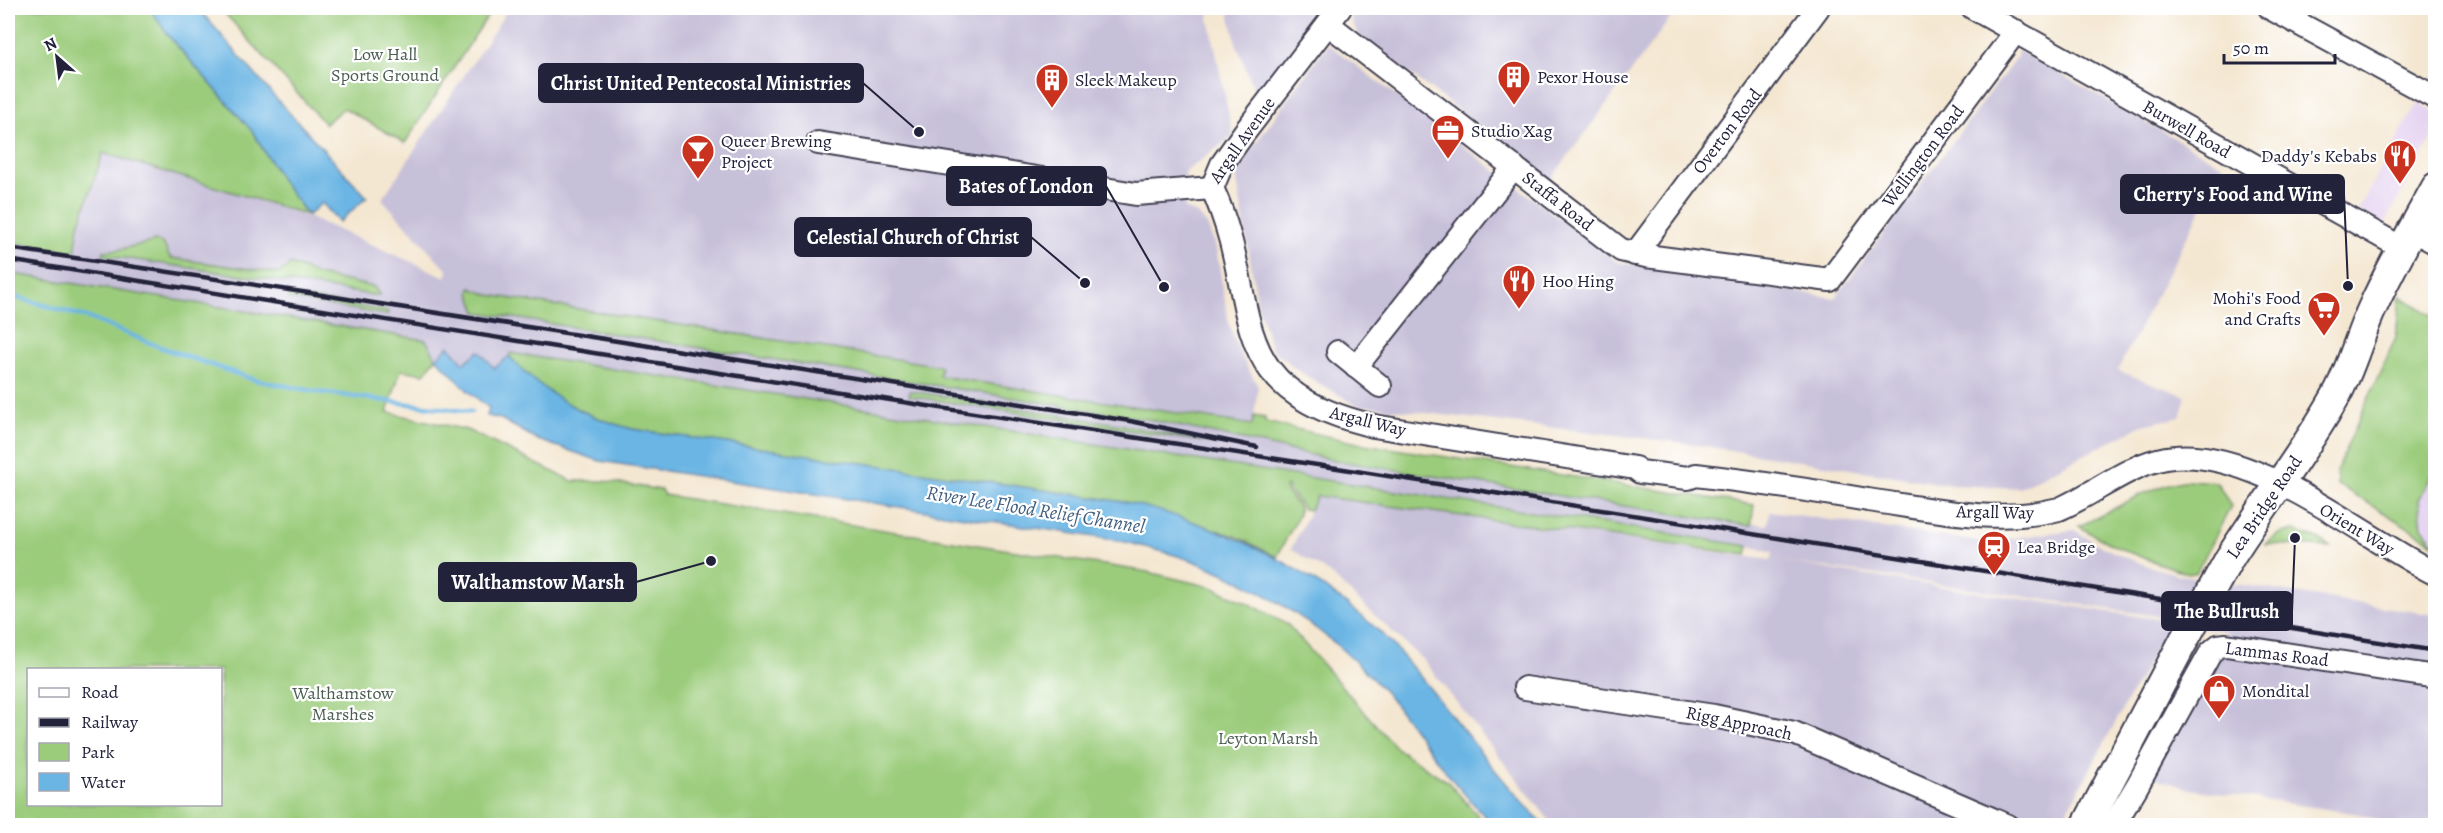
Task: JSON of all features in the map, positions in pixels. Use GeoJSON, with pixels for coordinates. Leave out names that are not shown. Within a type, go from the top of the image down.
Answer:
{"type":"FeatureCollection","features":[{"type":"Feature","properties":{"kind":"main road","name":"Lea Bridge Road"},"geometry":{"type":"LineString","coordinates":[[2086,825],[2229,559],[2258,511],[2313,436],[2337,393],[2349,369],[2370,314],[2416,240],[2436,187]]}},
{"type":"Feature","properties":{"kind":"street","name":"Overton Road"},"geometry":{"type":"LineString","coordinates":[[1635,254],[1818,8]]}},
{"type":"Feature","properties":{"kind":"street","name":"Burwell Road"},"geometry":{"type":"LineString","coordinates":[[1973,8],[2416,240]]}},
{"type":"Feature","properties":{"kind":"street"},"geometry":{"type":"LineString","coordinates":[[2270,8],[2436,98]]}},
{"type":"Feature","properties":{"kind":"street","name":"Staffa Road"},"geometry":{"type":"LineString","coordinates":[[1334,16],[1514,167],[1621,250],[1635,254],[1830,280]]}},
{"type":"Feature","properties":{"kind":"street","name":"Argall Avenue"},"geometry":{"type":"LineString","coordinates":[[818,143],[1136,194],[1212,188],[1222,164],[1334,16]]}},
{"type":"Feature","properties":{"kind":"street","name":"Wellington Road"},"geometry":{"type":"LineString","coordinates":[[1830,280],[2016,32]]}},
{"type":"Feature","properties":{"kind":"street"},"geometry":{"type":"LineString","coordinates":[[1356,367],[1514,167]]}},
{"type":"Feature","properties":{"kind":"street","name":"Argall Way"},"geometry":{"type":"LineString","coordinates":[[1212,188],[1222,209],[1256,347],[1273,375],[1298,398],[1349,420],[1635,468],[1642,462],[1691,468],[1696,475],[1926,510],[2000,516],[2042,513],[2059,509],[2150,463],[2168,458],[2221,460],[2279,484]]}},
{"type":"Feature","properties":{"kind":"street"},"geometry":{"type":"LineString","coordinates":[[1338,352],[1380,386]]}},
{"type":"Feature","properties":{"kind":"street","name":"Orient Way"},"geometry":{"type":"LineString","coordinates":[[2279,484],[2436,574]]}},
{"type":"Feature","properties":{"kind":"street","name":"Lammas Road"},"geometry":{"type":"LineString","coordinates":[[2113,825],[2211,652],[2218,646],[2226,645],[2436,677]]}},
{"type":"Feature","properties":{"kind":"street","name":"Rigg Approach"},"geometry":{"type":"LineString","coordinates":[[1525,688],[1714,716],[1794,732],[2008,825]]}},
{"type":"Feature","properties":{"kind":"shaded area"},"geometry":{"type":"Polygon","coordinates":[[[509,8],[1207,8],[1233,136],[1185,172],[1185,208],[1199,215],[1207,225],[1216,248],[1229,324],[1240,354],[1258,386],[1253,425],[939,376],[940,366],[489,295],[471,288],[477,312],[1152,420],[1339,461],[1750,526],[1751,523],[1767,525],[1770,511],[1980,542],[2074,530],[2104,548],[2148,566],[2179,575],[2435,615],[2435,825],[2394,825],[2359,814],[2190,789],[2146,775],[2228,632],[2166,621],[2169,623],[2060,825],[1553,825],[1424,661],[1330,574],[1291,549],[1317,496],[1771,560],[1773,552],[1748,546],[510,353],[494,368],[479,351],[464,363],[449,346],[436,358],[426,340],[8,273],[8,242],[75,252],[79,225],[103,152],[306,216],[446,277],[448,271],[382,199],[509,8]],[[1774,560],[2157,619],[2157,616],[1774,560]]]}},
{"type":"Feature","properties":{"kind":"shaded area"},"geometry":{"type":"Polygon","coordinates":[[[1228,8],[1340,8],[1320,18],[1257,97],[1236,43],[1228,8]]]}},
{"type":"Feature","properties":{"kind":"shaded area"},"geometry":{"type":"Polygon","coordinates":[[[1354,8],[1678,8],[1551,179],[1359,36],[1351,20],[1354,8]]]}},
{"type":"Feature","properties":{"kind":"shaded area"},"geometry":{"type":"Polygon","coordinates":[[[1328,44],[1617,262],[1835,298],[2017,57],[2018,50],[2224,166],[2118,369],[2186,396],[2180,417],[2143,425],[2019,488],[1951,485],[1685,443],[1356,405],[1300,372],[1272,349],[1258,307],[1236,175],[1245,158],[1328,44]]]}},
{"type":"Feature","properties":{"kind":"shaded area"},"geometry":{"type":"Polygon","coordinates":[[[2418,102],[2435,112],[2435,132],[2384,225],[2358,210],[2418,102]]]}},
{"type":"Feature","properties":{"kind":"shaded area"},"geometry":{"type":"Polygon","coordinates":[[[2435,469],[2435,543],[2422,527],[2419,500],[2435,469]]]}},
{"type":"Feature","properties":{"kind":"green space"},"geometry":{"type":"Polygon","coordinates":[[[8,8],[150,8],[167,34],[252,131],[284,184],[308,215],[103,153],[79,225],[75,252],[8,242],[8,8]]]}},
{"type":"Feature","properties":{"kind":"green space","name":"Low Hall Sports Ground"},"geometry":{"type":"Polygon","coordinates":[[[220,8],[493,8],[405,143],[344,108],[325,124],[220,8]]]}},
{"type":"Feature","properties":{"kind":"green space"},"geometry":{"type":"Polygon","coordinates":[[[156,241],[164,245],[171,258],[279,273],[291,264],[318,275],[374,287],[380,296],[103,255],[104,251],[156,241]]]}},
{"type":"Feature","properties":{"kind":"green space"},"geometry":{"type":"Polygon","coordinates":[[[8,273],[426,340],[436,358],[424,374],[401,370],[387,412],[467,430],[572,481],[605,481],[661,490],[664,495],[1148,572],[1211,587],[1250,604],[1288,625],[1396,748],[1448,782],[1486,825],[8,825],[8,273]]]}},
{"type":"Feature","properties":{"kind":"green space"},"geometry":{"type":"Polygon","coordinates":[[[471,288],[489,295],[941,366],[939,376],[1252,425],[1254,416],[1265,418],[1265,422],[1357,443],[1754,505],[1751,526],[1339,461],[1152,420],[477,312],[470,293],[471,288]]]}},
{"type":"Feature","properties":{"kind":"green space"},"geometry":{"type":"Polygon","coordinates":[[[289,295],[388,311],[387,315],[288,299],[289,295]]]}},
{"type":"Feature","properties":{"kind":"green space"},"geometry":{"type":"Polygon","coordinates":[[[2400,296],[2435,317],[2435,469],[2419,500],[2422,527],[2435,544],[2337,484],[2337,470],[2343,455],[2396,337],[2400,296]]]}},
{"type":"Feature","properties":{"kind":"green space"},"geometry":{"type":"Polygon","coordinates":[[[510,353],[1749,546],[1747,555],[1317,496],[1310,510],[1303,509],[1286,486],[1285,489],[1299,508],[1299,514],[1277,557],[1238,537],[1131,503],[632,429],[597,418],[565,402],[535,381],[509,356],[510,353]]]}},
{"type":"Feature","properties":{"kind":"green space"},"geometry":{"type":"Polygon","coordinates":[[[910,391],[1123,425],[1218,444],[909,396],[910,391]]]}},
{"type":"Feature","properties":{"kind":"green space"},"geometry":{"type":"Polygon","coordinates":[[[2189,480],[2217,482],[2231,506],[2196,573],[2188,573],[2159,564],[2105,541],[2079,526],[2160,487],[2189,480]]]}},
{"type":"Feature","properties":{"kind":"green space"},"geometry":{"type":"Polygon","coordinates":[[[2294,531],[2321,540],[2330,547],[2266,544],[2280,533],[2294,531]]]}},
{"type":"Feature","properties":{"kind":"water"},"geometry":{"type":"Polygon","coordinates":[[[150,8],[198,8],[272,94],[367,197],[339,222],[322,203],[308,215],[284,184],[252,131],[167,34],[150,8]]]}},
{"type":"Feature","properties":{"kind":"water","name":"River Lee Flood Relief Channel"},"geometry":{"type":"Polygon","coordinates":[[[449,346],[464,363],[479,351],[494,368],[509,356],[535,381],[565,402],[597,418],[632,429],[1131,503],[1188,520],[1242,541],[1269,554],[1319,584],[1381,633],[1411,666],[1504,781],[1544,825],[1493,825],[1454,782],[1391,699],[1343,650],[1273,599],[1222,573],[1196,562],[1121,541],[600,461],[538,440],[501,419],[487,416],[489,408],[468,391],[436,358],[449,346]]]}},
{"type":"Feature","properties":{"kind":"waterway"},"geometry":{"type":"LineString","coordinates":[[8,295],[89,318],[160,347],[255,380],[318,392],[471,412]]}},
{"type":"Feature","properties":{"kind":"railway"},"geometry":{"type":"LineString","coordinates":[[8,248],[1130,421],[1257,447]]}},
{"type":"Feature","properties":{"kind":"railway"},"geometry":{"type":"LineString","coordinates":[[8,260],[2173,601]]}},
{"type":"Feature","properties":{"kind":"railway"},"geometry":{"type":"LineString","coordinates":[[2222,617],[2436,651]]}},
{"type":"Feature","properties":{"kind":"place","name":"Pexor House"},"geometry":{"type":"Point","coordinates":[1514,106]}},
{"type":"Feature","properties":{"kind":"place","name":"Sleek Makeup"},"geometry":{"type":"Point","coordinates":[1052,109]}},
{"type":"Feature","properties":{"kind":"place","name":"Christ United Pentecostal Ministries"},"geometry":{"type":"Point","coordinates":[919,132]}},
{"type":"Feature","properties":{"kind":"place","name":"Studio Xag"},"geometry":{"type":"Point","coordinates":[1448,160]}},
{"type":"Feature","properties":{"kind":"place","name":"Queer Brewing Project"},"geometry":{"type":"Point","coordinates":[698,180]}},
{"type":"Feature","properties":{"kind":"place","name":"Daddy's Kebabs"},"geometry":{"type":"Point","coordinates":[2400,185]}},
{"type":"Feature","properties":{"kind":"place","name":"Celestial Church of Christ"},"geometry":{"type":"Point","coordinates":[1085,283]}},
{"type":"Feature","properties":{"kind":"place","name":"Cherry's Food and Wine"},"geometry":{"type":"Point","coordinates":[2348,286]}},
{"type":"Feature","properties":{"kind":"place","name":"Bates of London"},"geometry":{"type":"Point","coordinates":[1164,287]}},
{"type":"Feature","properties":{"kind":"place","name":"Hoo Hing"},"geometry":{"type":"Point","coordinates":[1519,310]}},
{"type":"Feature","properties":{"kind":"place","name":"Mohi's Food and Crafts"},"geometry":{"type":"Point","coordinates":[2324,337]}},
{"type":"Feature","properties":{"kind":"place","name":"The Bullrush"},"geometry":{"type":"Point","coordinates":[2295,538]}},
{"type":"Feature","properties":{"kind":"place","name":"Walthamstow Marsh"},"geometry":{"type":"Point","coordinates":[711,561]}},
{"type":"Feature","properties":{"kind":"place","name":"Lea Bridge"},"geometry":{"type":"Point","coordinates":[1994,576]}},
{"type":"Feature","properties":{"kind":"place","name":"Mondital"},"geometry":{"type":"Point","coordinates":[2219,720]}},
{"type":"Feature","properties":{"kind":"park label","name":"Walthamstow Marshes"},"geometry":{"type":"Point","coordinates":[343,703]}},
{"type":"Feature","properties":{"kind":"park label","name":"Leyton Marsh"},"geometry":{"type":"Point","coordinates":[1268,738]}}]}
